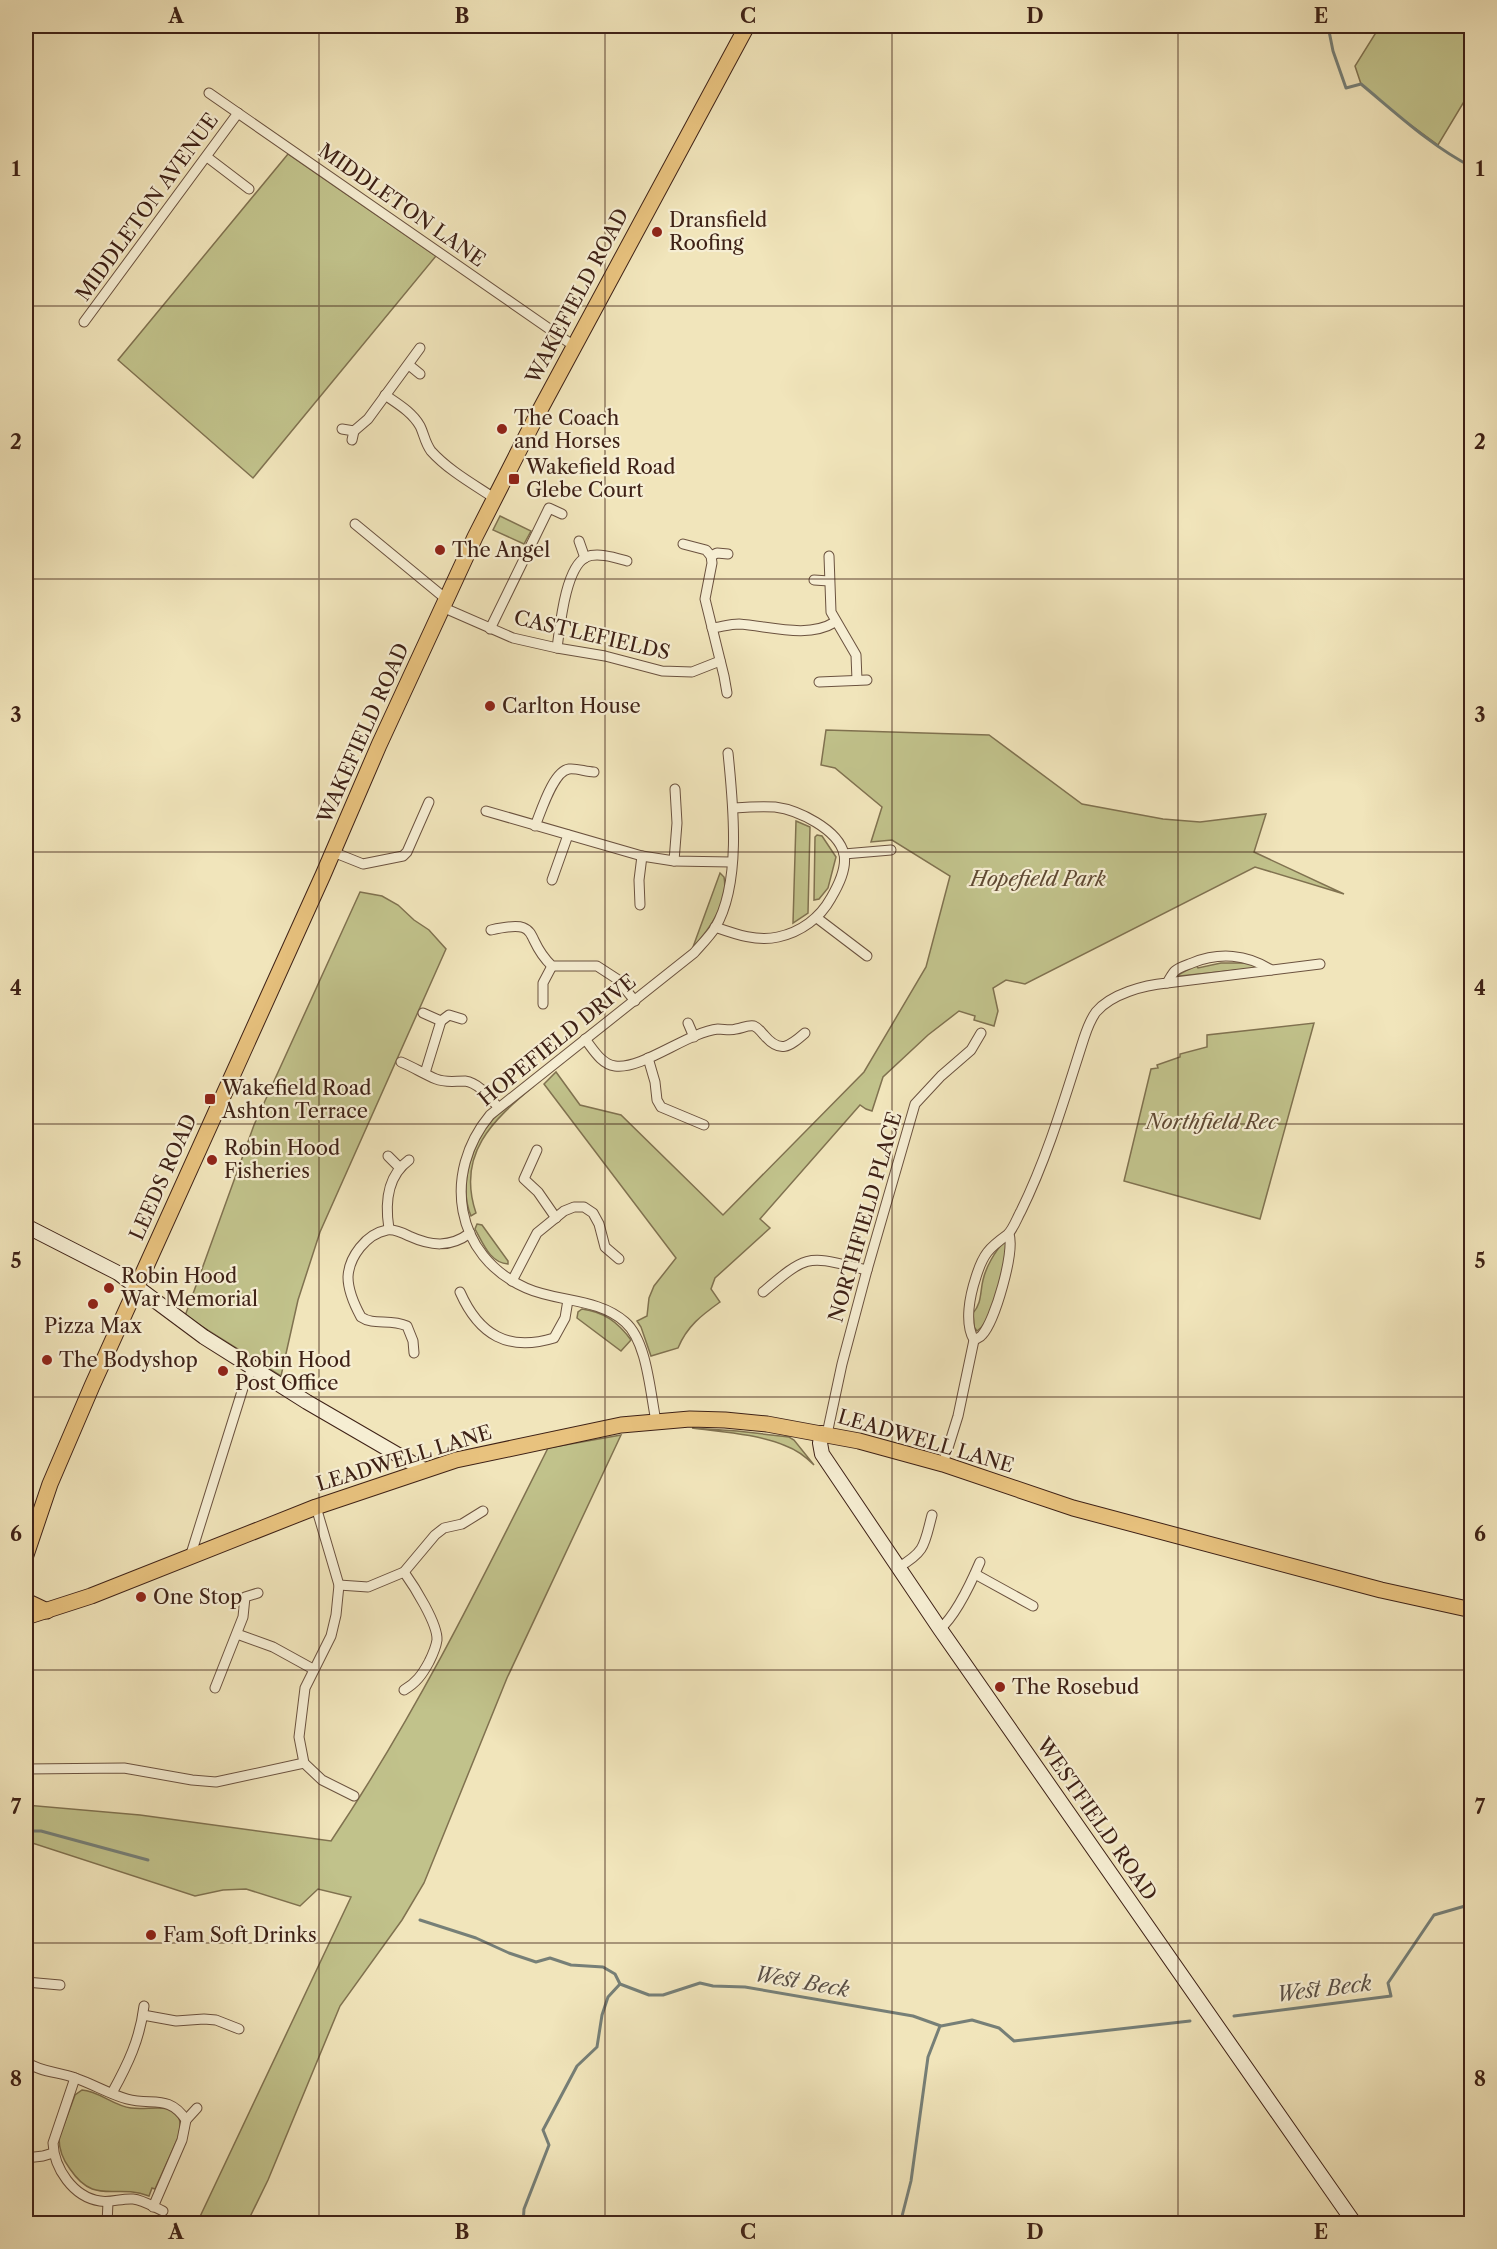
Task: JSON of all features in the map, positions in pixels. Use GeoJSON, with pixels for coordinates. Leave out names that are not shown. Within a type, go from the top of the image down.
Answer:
{"type":"FeatureCollection","features":[{"type":"Feature","properties":{"kind":"main road","name":"WAKEFIELD ROAD"},"geometry":{"type":"LineString","coordinates":[[333,852],[444,603],[494,498],[747,26]]}},
{"type":"Feature","properties":{"kind":"main road","name":"LEEDS ROAD"},"geometry":{"type":"LineString","coordinates":[[26,1555],[50,1484],[333,852]]}},
{"type":"Feature","properties":{"kind":"main road","name":"LEADWELL LANE"},"geometry":{"type":"LineString","coordinates":[[26,1617],[190,1557],[316,1507],[456,1460],[621,1425],[656,1421],[725,1420],[824,1433],[891,1449],[943,1464],[1084,1512],[1381,1590],[1472,1610]]}},
{"type":"Feature","properties":{"kind":"main road"},"geometry":{"type":"LineString","coordinates":[[26,1601],[47,1611]]}},
{"type":"Feature","properties":{"kind":"street","name":"MIDDLETON LANE"},"geometry":{"type":"LineString","coordinates":[[209,93],[574,346]]}},
{"type":"Feature","properties":{"kind":"street","name":"MIDDLETON AVENUE"},"geometry":{"type":"LineString","coordinates":[[84,322],[238,113]]}},
{"type":"Feature","properties":{"kind":"street"},"geometry":{"type":"LineString","coordinates":[[207,157],[249,189]]}},
{"type":"Feature","properties":{"kind":"street"},"geometry":{"type":"LineString","coordinates":[[342,429],[353,435],[368,419],[420,348]]}},
{"type":"Feature","properties":{"kind":"street"},"geometry":{"type":"LineString","coordinates":[[409,365],[420,374]]}},
{"type":"Feature","properties":{"kind":"street"},"geometry":{"type":"LineString","coordinates":[[385,395],[421,427],[426,444],[432,452],[494,498]]}},
{"type":"Feature","properties":{"kind":"street","name":"CASTLEFIELDS"},"geometry":{"type":"LineString","coordinates":[[490,628],[549,508],[562,514]]}},
{"type":"Feature","properties":{"kind":"street","name":"CASTLEFIELDS"},"geometry":{"type":"LineString","coordinates":[[355,524],[444,603],[513,638],[679,673],[699,670],[720,661]]}},
{"type":"Feature","properties":{"kind":"street"},"geometry":{"type":"LineString","coordinates":[[579,541],[585,558]]}},
{"type":"Feature","properties":{"kind":"street"},"geometry":{"type":"LineString","coordinates":[[683,544],[706,550],[711,556],[712,563],[705,599],[727,693]]}},
{"type":"Feature","properties":{"kind":"street"},"geometry":{"type":"LineString","coordinates":[[711,556],[717,553],[728,554]]}},
{"type":"Feature","properties":{"kind":"street"},"geometry":{"type":"LineString","coordinates":[[557,648],[566,592],[576,569],[585,558],[609,556],[627,561]]}},
{"type":"Feature","properties":{"kind":"street"},"geometry":{"type":"LineString","coordinates":[[819,682],[862,680],[856,655],[835,622],[830,605],[829,556]]}},
{"type":"Feature","properties":{"kind":"street"},"geometry":{"type":"LineString","coordinates":[[814,580],[830,581]]}},
{"type":"Feature","properties":{"kind":"street"},"geometry":{"type":"LineString","coordinates":[[712,628],[736,624],[814,630],[826,628],[835,622]]}},
{"type":"Feature","properties":{"kind":"street","name":"HOPEFIELD DRIVE"},"geometry":{"type":"LineString","coordinates":[[656,1421],[640,1344],[634,1331],[625,1322],[612,1313],[544,1294],[512,1281],[484,1256],[470,1233],[461,1199],[463,1167],[472,1140],[480,1126],[498,1107],[694,953],[716,927],[729,888],[734,835],[734,808],[728,753]]}},
{"type":"Feature","properties":{"kind":"street"},"geometry":{"type":"LineString","coordinates":[[536,826],[550,790],[562,772],[568,769],[594,772]]}},
{"type":"Feature","properties":{"kind":"street"},"geometry":{"type":"LineString","coordinates":[[674,861],[677,823],[675,789]]}},
{"type":"Feature","properties":{"kind":"street"},"geometry":{"type":"LineString","coordinates":[[333,852],[363,864],[403,856],[407,852],[429,802]]}},
{"type":"Feature","properties":{"kind":"street"},"geometry":{"type":"LineString","coordinates":[[716,927],[735,934],[757,938],[777,937],[797,930],[817,918],[838,886],[843,869],[844,854],[829,833],[813,821],[795,812],[776,807],[734,808]]}},
{"type":"Feature","properties":{"kind":"street"},"geometry":{"type":"LineString","coordinates":[[486,811],[642,856],[674,861],[731,862]]}},
{"type":"Feature","properties":{"kind":"street"},"geometry":{"type":"LineString","coordinates":[[552,880],[568,835]]}},
{"type":"Feature","properties":{"kind":"street"},"geometry":{"type":"LineString","coordinates":[[844,854],[891,850]]}},
{"type":"Feature","properties":{"kind":"street"},"geometry":{"type":"LineString","coordinates":[[640,905],[639,880],[642,856]]}},
{"type":"Feature","properties":{"kind":"street"},"geometry":{"type":"LineString","coordinates":[[817,918],[867,956]]}},
{"type":"Feature","properties":{"kind":"street"},"geometry":{"type":"LineString","coordinates":[[491,930],[512,925],[522,926],[529,930],[541,956],[552,966],[562,968],[597,966],[617,979],[635,1000]]}},
{"type":"Feature","properties":{"kind":"street"},"geometry":{"type":"LineString","coordinates":[[1167,983],[1175,971],[1203,958],[1215,956],[1251,960],[1270,970]]}},
{"type":"Feature","properties":{"kind":"street"},"geometry":{"type":"LineString","coordinates":[[943,1464],[958,1416],[974,1340],[969,1332],[969,1324],[975,1280],[982,1259],[994,1244],[1009,1234],[1042,1165],[1089,1023],[1097,1011],[1109,1002],[1141,988],[1320,964]]}},
{"type":"Feature","properties":{"kind":"street"},"geometry":{"type":"LineString","coordinates":[[543,1004],[543,983],[552,966]]}},
{"type":"Feature","properties":{"kind":"street"},"geometry":{"type":"LineString","coordinates":[[425,1073],[441,1021],[448,1015],[458,1017],[458,1006]]}},
{"type":"Feature","properties":{"kind":"street"},"geometry":{"type":"LineString","coordinates":[[423,1013],[441,1021]]}},
{"type":"Feature","properties":{"kind":"street"},"geometry":{"type":"LineString","coordinates":[[688,1023],[694,1037]]}},
{"type":"Feature","properties":{"kind":"street"},"geometry":{"type":"LineString","coordinates":[[585,1039],[599,1057],[614,1066],[625,1066],[707,1031],[752,1026],[758,1028],[770,1042],[779,1047],[788,1047],[805,1033]]}},
{"type":"Feature","properties":{"kind":"street","name":"NORTHFIELD PLACE"},"geometry":{"type":"LineString","coordinates":[[824,1433],[867,1270],[915,1104],[940,1076],[971,1050],[981,1033]]}},
{"type":"Feature","properties":{"kind":"street"},"geometry":{"type":"LineString","coordinates":[[648,1058],[656,1082],[657,1100],[662,1107],[704,1125]]}},
{"type":"Feature","properties":{"kind":"street"},"geometry":{"type":"LineString","coordinates":[[401,1062],[437,1079],[451,1083],[463,1081],[473,1083],[498,1107]]}},
{"type":"Feature","properties":{"kind":"street"},"geometry":{"type":"LineString","coordinates":[[537,1150],[524,1179],[538,1192],[556,1218]]}},
{"type":"Feature","properties":{"kind":"street"},"geometry":{"type":"LineString","coordinates":[[388,1156],[399,1167]]}},
{"type":"Feature","properties":{"kind":"street"},"geometry":{"type":"LineString","coordinates":[[389,1229],[386,1212],[392,1180],[399,1167],[409,1160]]}},
{"type":"Feature","properties":{"kind":"street"},"geometry":{"type":"LineString","coordinates":[[512,1281],[537,1233],[574,1207],[584,1207],[593,1213],[599,1224],[605,1246],[619,1259]]}},
{"type":"Feature","properties":{"kind":"street"},"geometry":{"type":"LineString","coordinates":[[26,1227],[118,1273],[182,1322],[253,1368],[424,1470]]}},
{"type":"Feature","properties":{"kind":"street"},"geometry":{"type":"LineString","coordinates":[[414,1353],[413,1341],[407,1326],[397,1321],[366,1321],[361,1317],[348,1278],[356,1253],[376,1234],[389,1229],[434,1244],[448,1245],[470,1233]]}},
{"type":"Feature","properties":{"kind":"street"},"geometry":{"type":"LineString","coordinates":[[974,1340],[983,1335],[1001,1291],[1011,1252],[1009,1234]]}},
{"type":"Feature","properties":{"kind":"street"},"geometry":{"type":"LineString","coordinates":[[763,1292],[794,1266],[809,1259],[827,1260],[867,1270]]}},
{"type":"Feature","properties":{"kind":"street"},"geometry":{"type":"LineString","coordinates":[[460,1292],[467,1308],[489,1332],[504,1341],[518,1344],[554,1338],[565,1318],[568,1300]]}},
{"type":"Feature","properties":{"kind":"street"},"geometry":{"type":"LineString","coordinates":[[458,1316],[467,1308]]}},
{"type":"Feature","properties":{"kind":"street"},"geometry":{"type":"LineString","coordinates":[[190,1557],[244,1385],[253,1368]]}},
{"type":"Feature","properties":{"kind":"street","name":"WESTFIELD ROAD"},"geometry":{"type":"LineString","coordinates":[[824,1433],[820,1443],[822,1454],[940,1629],[1355,2223]]}},
{"type":"Feature","properties":{"kind":"street"},"geometry":{"type":"LineString","coordinates":[[316,1507],[339,1585],[331,1636],[305,1688],[299,1737],[304,1764],[322,1780],[354,1796]]}},
{"type":"Feature","properties":{"kind":"street"},"geometry":{"type":"LineString","coordinates":[[339,1585],[368,1587],[404,1572],[435,1535],[444,1528],[462,1524],[483,1511]]}},
{"type":"Feature","properties":{"kind":"street"},"geometry":{"type":"LineString","coordinates":[[899,1568],[917,1556],[922,1549],[932,1515]]}},
{"type":"Feature","properties":{"kind":"street"},"geometry":{"type":"LineString","coordinates":[[940,1629],[955,1611],[980,1562]]}},
{"type":"Feature","properties":{"kind":"street"},"geometry":{"type":"LineString","coordinates":[[404,1572],[417,1591],[435,1627],[437,1640],[424,1671],[415,1684],[404,1690]]}},
{"type":"Feature","properties":{"kind":"street"},"geometry":{"type":"LineString","coordinates":[[975,1574],[1033,1606]]}},
{"type":"Feature","properties":{"kind":"street"},"geometry":{"type":"LineString","coordinates":[[215,1688],[243,1617],[245,1597],[258,1593]]}},
{"type":"Feature","properties":{"kind":"street"},"geometry":{"type":"LineString","coordinates":[[237,1634],[273,1647],[313,1669]]}},
{"type":"Feature","properties":{"kind":"street"},"geometry":{"type":"LineString","coordinates":[[26,1769],[124,1768],[216,1782],[304,1764]]}},
{"type":"Feature","properties":{"kind":"street"},"geometry":{"type":"LineString","coordinates":[[26,1982],[60,1985]]}},
{"type":"Feature","properties":{"kind":"street"},"geometry":{"type":"LineString","coordinates":[[112,2092],[137,2043],[143,2010],[176,2021],[216,2020],[239,2029]]}},
{"type":"Feature","properties":{"kind":"street"},"geometry":{"type":"LineString","coordinates":[[26,2062],[35,2068],[75,2078],[133,2100],[172,2105],[186,2120]]}},
{"type":"Feature","properties":{"kind":"street"},"geometry":{"type":"LineString","coordinates":[[75,2078],[55,2133],[53,2153],[65,2178],[77,2190],[96,2200],[108,2202],[133,2199],[163,2211]]}},
{"type":"Feature","properties":{"kind":"street"},"geometry":{"type":"LineString","coordinates":[[153,2207],[182,2140],[186,2120],[197,2108]]}},
{"type":"Feature","properties":{"kind":"street"},"geometry":{"type":"LineString","coordinates":[[26,2158],[53,2153]]}},
{"type":"Feature","properties":{"kind":"street"},"geometry":{"type":"LineString","coordinates":[[107,2223],[108,2202]]}},
{"type":"Feature","properties":{"kind":"green space"},"geometry":{"type":"Polygon","coordinates":[[[1380,26],[1471,26],[1471,90],[1438,145],[1361,84],[1355,66],[1380,26]]]}},
{"type":"Feature","properties":{"kind":"green space"},"geometry":{"type":"Polygon","coordinates":[[[288,154],[436,256],[253,478],[118,360],[288,154]]]}},
{"type":"Feature","properties":{"kind":"green space"},"geometry":{"type":"Polygon","coordinates":[[[500,516],[531,531],[524,544],[493,530],[500,516]]]}},
{"type":"Feature","properties":{"kind":"green space","name":"Hopefield Park"},"geometry":{"type":"Polygon","coordinates":[[[826,730],[989,735],[1082,804],[1163,819],[1200,822],[1266,814],[1254,852],[1344,894],[1255,867],[1025,984],[1006,980],[993,988],[998,1011],[994,1026],[974,1020],[975,1016],[959,1011],[928,1035],[883,1077],[872,1111],[860,1105],[760,1219],[770,1228],[715,1278],[711,1289],[720,1302],[690,1327],[678,1348],[651,1356],[637,1321],[647,1316],[649,1298],[654,1286],[676,1258],[544,1084],[556,1072],[580,1105],[621,1115],[723,1215],[864,1072],[926,967],[950,876],[892,840],[871,842],[882,807],[835,768],[821,765],[826,730]]]}},
{"type":"Feature","properties":{"kind":"green space"},"geometry":{"type":"Polygon","coordinates":[[[796,821],[810,827],[808,913],[793,923],[796,821]]]}},
{"type":"Feature","properties":{"kind":"green space"},"geometry":{"type":"Polygon","coordinates":[[[822,836],[836,857],[828,888],[819,899],[814,900],[815,837],[822,836]]]}},
{"type":"Feature","properties":{"kind":"green space"},"geometry":{"type":"Polygon","coordinates":[[[720,873],[724,877],[725,886],[721,906],[711,924],[693,947],[720,873]]]}},
{"type":"Feature","properties":{"kind":"green space"},"geometry":{"type":"Polygon","coordinates":[[[360,892],[382,896],[398,905],[429,930],[446,949],[320,1232],[298,1300],[281,1376],[185,1316],[254,1125],[360,892]]]}},
{"type":"Feature","properties":{"kind":"green space"},"geometry":{"type":"Polygon","coordinates":[[[1245,961],[1256,964],[1257,968],[1178,975],[1196,965],[1198,968],[1245,961]]]}},
{"type":"Feature","properties":{"kind":"green space","name":"Northfield Rec"},"geometry":{"type":"Polygon","coordinates":[[[1314,1023],[1260,1219],[1124,1181],[1151,1069],[1180,1057],[1180,1054],[1207,1047],[1207,1035],[1314,1023]]]}},
{"type":"Feature","properties":{"kind":"green space"},"geometry":{"type":"Polygon","coordinates":[[[534,1086],[505,1112],[482,1140],[471,1173],[471,1192],[476,1213],[471,1216],[466,1191],[473,1152],[493,1119],[534,1086]]]}},
{"type":"Feature","properties":{"kind":"green space"},"geometry":{"type":"Polygon","coordinates":[[[477,1224],[482,1225],[508,1264],[496,1260],[488,1251],[475,1229],[477,1224]]]}},
{"type":"Feature","properties":{"kind":"green space"},"geometry":{"type":"Polygon","coordinates":[[[1004,1242],[1008,1249],[997,1293],[989,1316],[977,1331],[974,1327],[973,1313],[979,1301],[984,1275],[997,1250],[1004,1242]]]}},
{"type":"Feature","properties":{"kind":"green space"},"geometry":{"type":"Polygon","coordinates":[[[582,1309],[610,1319],[631,1340],[621,1351],[577,1318],[578,1312],[582,1309]]]}},
{"type":"Feature","properties":{"kind":"green space"},"geometry":{"type":"Polygon","coordinates":[[[692,1428],[789,1437],[814,1465],[798,1452],[775,1442],[740,1434],[692,1428]]]}},
{"type":"Feature","properties":{"kind":"green space"},"geometry":{"type":"Polygon","coordinates":[[[621,1435],[507,1678],[424,1883],[402,1920],[340,2006],[268,2180],[247,2223],[197,2223],[351,1897],[318,1889],[300,1906],[246,1889],[223,1890],[195,1896],[26,1841],[26,1805],[140,1815],[331,1841],[362,1794],[419,1697],[548,1448],[621,1435]]]}},
{"type":"Feature","properties":{"kind":"green space"},"geometry":{"type":"Polygon","coordinates":[[[82,2090],[125,2107],[167,2109],[179,2116],[178,2138],[155,2189],[152,2188],[149,2196],[137,2193],[106,2192],[88,2187],[68,2166],[63,2158],[59,2138],[75,2095],[82,2090]]]}},
{"type":"Feature","properties":{"kind":"waterway"},"geometry":{"type":"LineString","coordinates":[[1328,26],[1333,51],[1346,88],[1361,84],[1428,139],[1472,167]]}},
{"type":"Feature","properties":{"kind":"waterway"},"geometry":{"type":"LineString","coordinates":[[26,1831],[41,1831],[148,1860]]}},
{"type":"Feature","properties":{"kind":"waterway","name":"West Beck"},"geometry":{"type":"LineString","coordinates":[[1234,2016],[1391,1996],[1388,1983],[1434,1915],[1472,1904]]}},
{"type":"Feature","properties":{"kind":"waterway","name":"West Beck"},"geometry":{"type":"LineString","coordinates":[[420,1920],[476,1938],[536,1962],[550,1958],[571,1965],[603,1967],[615,1974],[620,1984],[649,1995],[663,1995],[700,1983],[713,1986],[745,1987],[913,2016],[941,2026],[972,2020],[999,2028],[1014,2041],[1190,2021]]}},
{"type":"Feature","properties":{"kind":"waterway"},"geometry":{"type":"LineString","coordinates":[[523,2224],[524,2209],[549,2145],[543,2130],[577,2066],[597,2047],[602,2015],[608,1997],[620,1984]]}},
{"type":"Feature","properties":{"kind":"waterway"},"geometry":{"type":"LineString","coordinates":[[900,2224],[911,2181],[928,2057],[940,2026]]}},
{"type":"Feature","properties":{"kind":"place","name":"Dransfield Roofing"},"geometry":{"type":"Point","coordinates":[657,232]}},
{"type":"Feature","properties":{"kind":"place","name":"The Coach and Horses"},"geometry":{"type":"Point","coordinates":[502,429]}},
{"type":"Feature","properties":{"kind":"place","name":"Wakefield Road Glebe Court"},"geometry":{"type":"Point","coordinates":[514,479]}},
{"type":"Feature","properties":{"kind":"place","name":"The Angel"},"geometry":{"type":"Point","coordinates":[440,550]}},
{"type":"Feature","properties":{"kind":"place","name":"Carlton House"},"geometry":{"type":"Point","coordinates":[490,706]}},
{"type":"Feature","properties":{"kind":"place","name":"Wakefield Road Ashton Terrace"},"geometry":{"type":"Point","coordinates":[210,1099]}},
{"type":"Feature","properties":{"kind":"place","name":"Robin Hood Fisheries"},"geometry":{"type":"Point","coordinates":[212,1160]}},
{"type":"Feature","properties":{"kind":"place","name":"Robin Hood War Memorial"},"geometry":{"type":"Point","coordinates":[109,1288]}},
{"type":"Feature","properties":{"kind":"place","name":"Pizza Max"},"geometry":{"type":"Point","coordinates":[93,1304]}},
{"type":"Feature","properties":{"kind":"place","name":"The Bodyshop"},"geometry":{"type":"Point","coordinates":[47,1360]}},
{"type":"Feature","properties":{"kind":"place","name":"Robin Hood Post Office"},"geometry":{"type":"Point","coordinates":[223,1371]}},
{"type":"Feature","properties":{"kind":"place","name":"One Stop"},"geometry":{"type":"Point","coordinates":[141,1597]}},
{"type":"Feature","properties":{"kind":"place","name":"The Rosebud"},"geometry":{"type":"Point","coordinates":[1000,1687]}},
{"type":"Feature","properties":{"kind":"place","name":"Fam Soft Drinks"},"geometry":{"type":"Point","coordinates":[151,1935]}}]}
